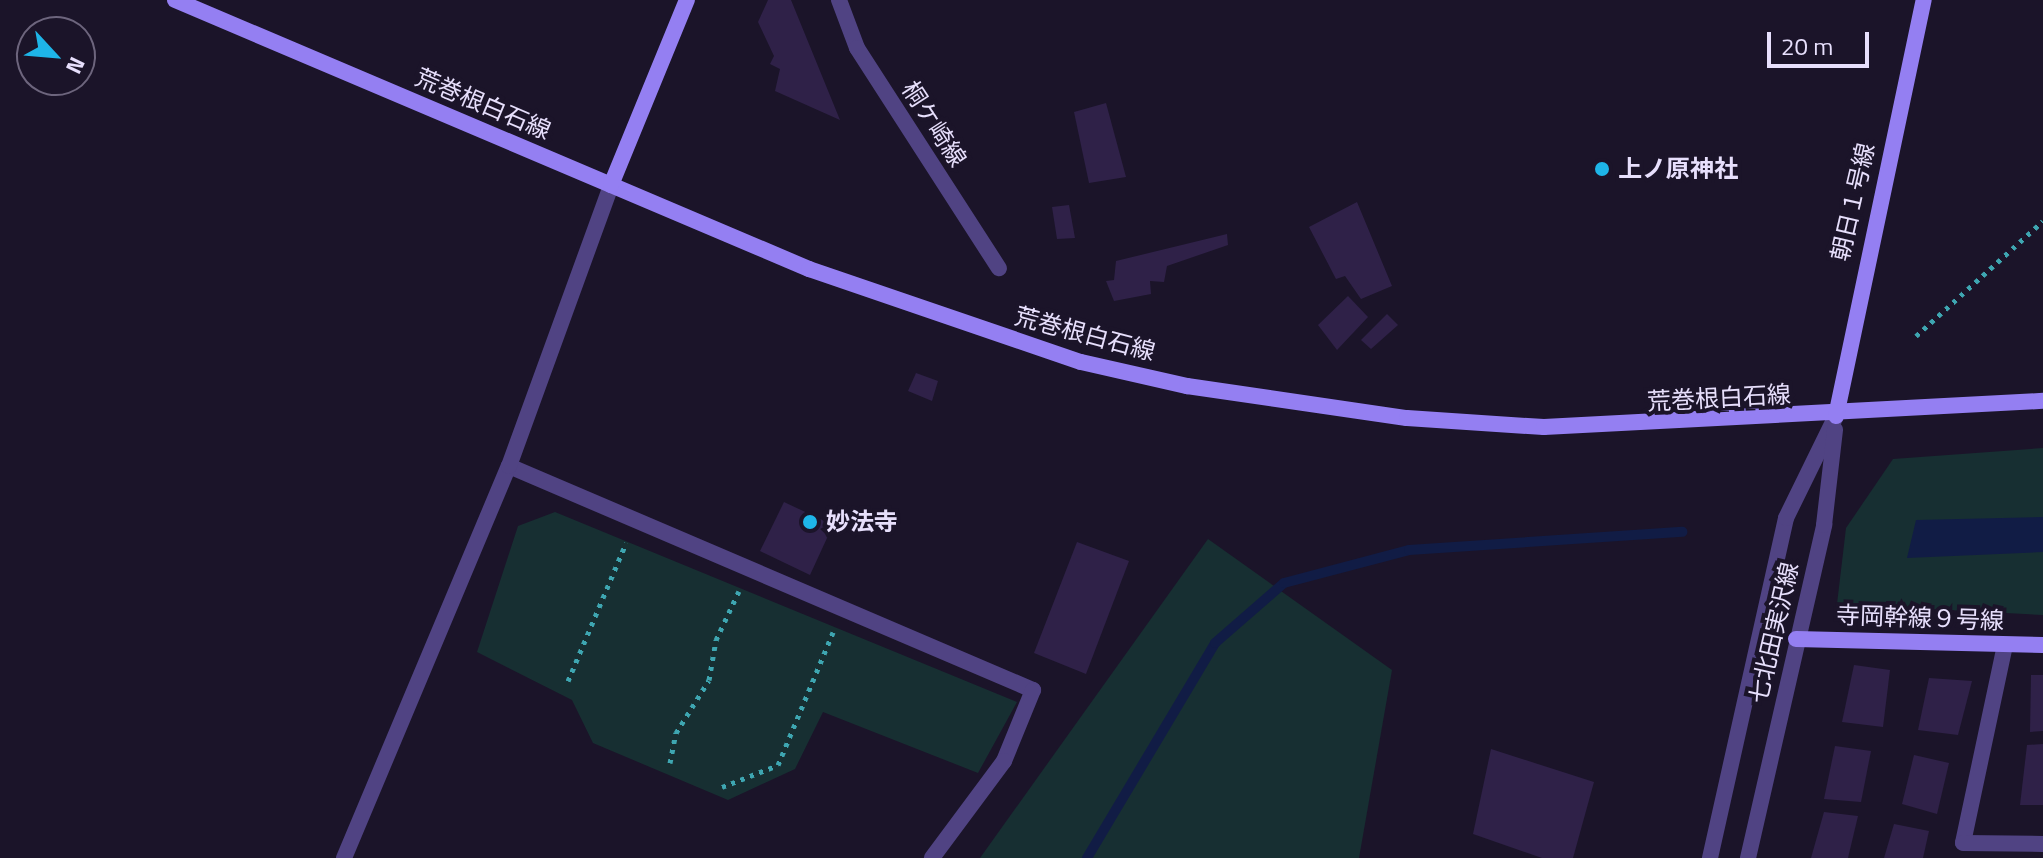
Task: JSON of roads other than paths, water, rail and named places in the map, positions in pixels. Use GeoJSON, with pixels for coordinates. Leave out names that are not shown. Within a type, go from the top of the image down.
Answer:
{"type":"FeatureCollection","features":[{"type":"Feature","properties":{"kind":"street","name":"荒巻根白石線"},"geometry":{"type":"LineString","coordinates":[[175,0],[611,185],[962,324],[1187,386],[1407,418],[1544,427],[1836,416],[2043,401]]}},
{"type":"Feature","properties":{"kind":"street"},"geometry":{"type":"LineString","coordinates":[[344,858],[509,466],[611,185],[687,0]]}},
{"type":"Feature","properties":{"kind":"street","name":"桐ケ崎線"},"geometry":{"type":"LineString","coordinates":[[839,0],[857,48],[999,268]]}},
{"type":"Feature","properties":{"kind":"street","name":"朝日１号線"},"geometry":{"type":"LineString","coordinates":[[1836,416],[1924,0]]}},
{"type":"Feature","properties":{"kind":"street"},"geometry":{"type":"LineString","coordinates":[[1710,858],[1786,518],[1836,416]]}},
{"type":"Feature","properties":{"kind":"street","name":"七北田実沢線"},"geometry":{"type":"LineString","coordinates":[[1748,858],[1824,525],[1836,416]]}},
{"type":"Feature","properties":{"kind":"street"},"geometry":{"type":"LineString","coordinates":[[509,466],[1033,690],[1004,761],[932,858]]}},
{"type":"Feature","properties":{"kind":"street","name":"寺岡幹線９号線"},"geometry":{"type":"LineString","coordinates":[[1796,639],[2043,645]]}},
{"type":"Feature","properties":{"kind":"street"},"geometry":{"type":"LineString","coordinates":[[2005,645],[1961,850],[2043,844]]}},
{"type":"Feature","properties":{"kind":"water"},"geometry":{"type":"Polygon","coordinates":[[[2043,517],[2043,552],[1907,558],[1916,520],[2043,517]]]}},
{"type":"Feature","properties":{"kind":"waterway"},"geometry":{"type":"LineString","coordinates":[[1087,858],[1215,643],[1284,583],[1409,550],[1682,532]]}},
{"type":"Feature","properties":{"kind":"place","name":"上ノ原神社"},"geometry":{"type":"Point","coordinates":[1602,169]}},
{"type":"Feature","properties":{"kind":"place","name":"妙法寺"},"geometry":{"type":"Point","coordinates":[810,522]}}]}
